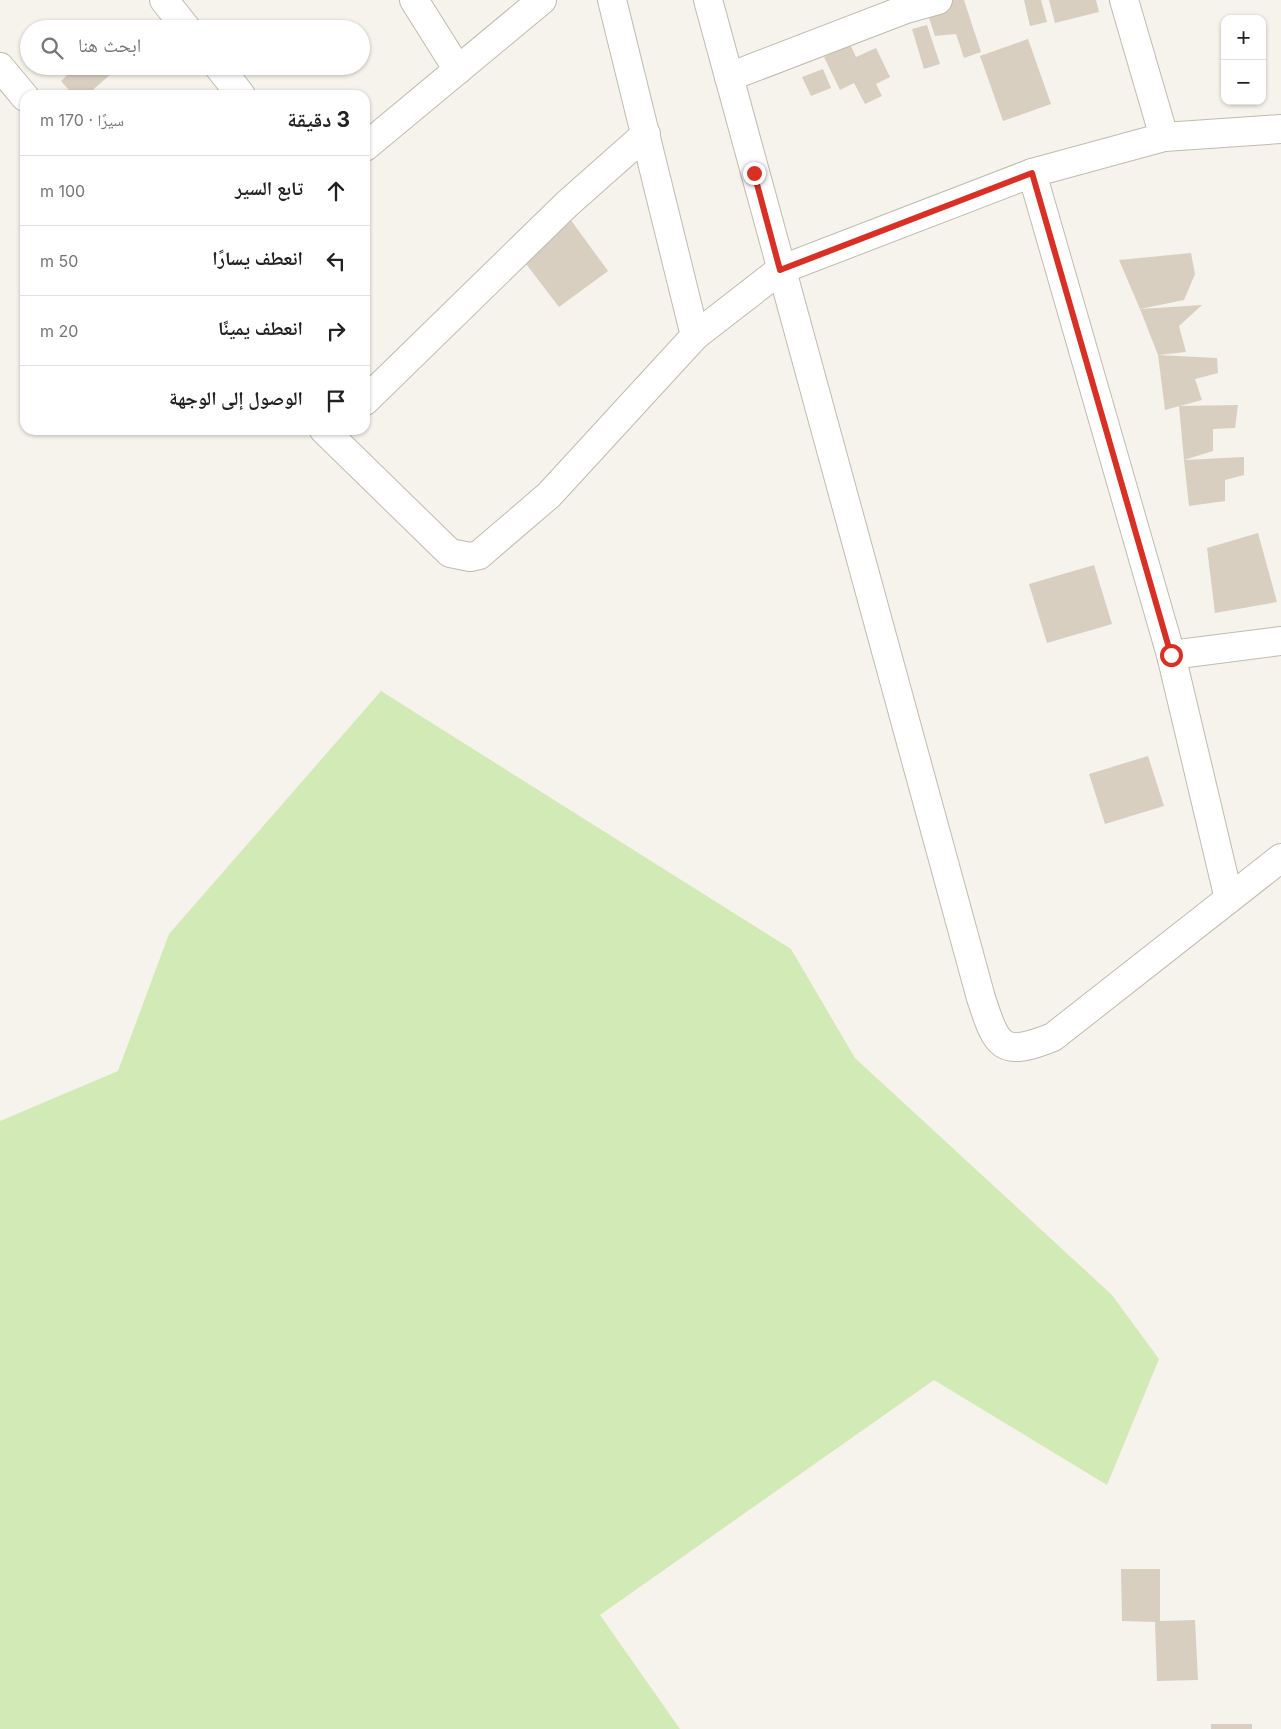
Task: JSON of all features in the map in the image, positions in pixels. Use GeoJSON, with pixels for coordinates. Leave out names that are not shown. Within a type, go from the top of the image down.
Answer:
{"type":"FeatureCollection","features":[{"type":"Feature","properties":{"kind":"street"},"geometry":{"type":"LineString","coordinates":[[164,0],[181,20]]}},
{"type":"Feature","properties":{"kind":"street"},"geometry":{"type":"LineString","coordinates":[[414,0],[458,70]]}},
{"type":"Feature","properties":{"kind":"street"},"geometry":{"type":"LineString","coordinates":[[370,143],[542,0]]}},
{"type":"Feature","properties":{"kind":"street"},"geometry":{"type":"LineString","coordinates":[[612,0],[695,336]]}},
{"type":"Feature","properties":{"kind":"street"},"geometry":{"type":"LineString","coordinates":[[708,0],[780,270],[981,998],[996,1038],[1005,1045],[1015,1048],[1026,1048],[1054,1037],[1281,858]]}},
{"type":"Feature","properties":{"kind":"street"},"geometry":{"type":"LineString","coordinates":[[729,77],[905,4],[938,0]]}},
{"type":"Feature","properties":{"kind":"street"},"geometry":{"type":"LineString","coordinates":[[1124,0],[1164,137]]}},
{"type":"Feature","properties":{"kind":"street"},"geometry":{"type":"LineString","coordinates":[[0,67],[20,91]]}},
{"type":"Feature","properties":{"kind":"street"},"geometry":{"type":"LineString","coordinates":[[225,75],[237,90]]}},
{"type":"Feature","properties":{"kind":"street"},"geometry":{"type":"LineString","coordinates":[[332,435],[450,553],[470,557],[479,555],[549,495],[695,336],[780,270],[1032,173],[1164,137],[1281,129]]}},
{"type":"Feature","properties":{"kind":"street"},"geometry":{"type":"LineString","coordinates":[[370,396],[568,204],[646,134]]}},
{"type":"Feature","properties":{"kind":"street"},"geometry":{"type":"LineString","coordinates":[[1032,173],[1171,655],[1228,899]]}},
{"type":"Feature","properties":{"kind":"street"},"geometry":{"type":"LineString","coordinates":[[1171,655],[1281,641]]}},
{"type":"Feature","properties":{"kind":"green space"},"geometry":{"type":"Polygon","coordinates":[[[381,691],[791,949],[855,1058],[1112,1295],[1159,1359],[1107,1485],[934,1380],[600,1615],[680,1729],[0,1729],[0,1121],[118,1071],[169,934],[381,691]]]}},
{"type":"Feature","properties":{"kind":"building"},"geometry":{"type":"Polygon","coordinates":[[[950,0],[964,0],[981,52],[964,58],[956,34],[935,36],[928,15],[950,0]]]}},
{"type":"Feature","properties":{"kind":"building"},"geometry":{"type":"Polygon","coordinates":[[[1024,0],[1041,0],[1047,22],[1030,26],[1024,0]]]}},
{"type":"Feature","properties":{"kind":"building"},"geometry":{"type":"Polygon","coordinates":[[[1049,0],[1096,0],[1099,12],[1055,23],[1049,0]]]}},
{"type":"Feature","properties":{"kind":"building"},"geometry":{"type":"Polygon","coordinates":[[[927,25],[940,64],[924,69],[912,29],[927,25]]]}},
{"type":"Feature","properties":{"kind":"building"},"geometry":{"type":"Polygon","coordinates":[[[1028,39],[1051,104],[1003,121],[980,56],[1028,39]]]}},
{"type":"Feature","properties":{"kind":"building"},"geometry":{"type":"Polygon","coordinates":[[[850,44],[856,57],[876,48],[890,77],[876,84],[882,96],[865,104],[854,83],[840,90],[824,57],[850,44]]]}},
{"type":"Feature","properties":{"kind":"building"},"geometry":{"type":"Polygon","coordinates":[[[823,69],[831,88],[811,96],[802,77],[823,69]]]}},
{"type":"Feature","properties":{"kind":"building"},"geometry":{"type":"Polygon","coordinates":[[[67,75],[110,75],[93,90],[69,90],[61,81],[67,75]]]}},
{"type":"Feature","properties":{"kind":"building"},"geometry":{"type":"Polygon","coordinates":[[[570,219],[608,271],[559,307],[520,256],[570,219]]]}},
{"type":"Feature","properties":{"kind":"building"},"geometry":{"type":"Polygon","coordinates":[[[1191,253],[1195,274],[1184,300],[1140,309],[1119,260],[1191,253]]]}},
{"type":"Feature","properties":{"kind":"building"},"geometry":{"type":"Polygon","coordinates":[[[1202,305],[1179,326],[1186,352],[1158,355],[1140,309],[1202,305]]]}},
{"type":"Feature","properties":{"kind":"building"},"geometry":{"type":"Polygon","coordinates":[[[1158,355],[1217,358],[1218,373],[1195,379],[1202,400],[1165,410],[1158,355]]]}},
{"type":"Feature","properties":{"kind":"building"},"geometry":{"type":"Polygon","coordinates":[[[1238,405],[1235,428],[1213,429],[1213,451],[1184,460],[1179,406],[1238,405]]]}},
{"type":"Feature","properties":{"kind":"building"},"geometry":{"type":"Polygon","coordinates":[[[1244,457],[1244,475],[1225,480],[1225,501],[1189,506],[1184,460],[1244,457]]]}},
{"type":"Feature","properties":{"kind":"building"},"geometry":{"type":"Polygon","coordinates":[[[1258,533],[1277,602],[1215,613],[1207,548],[1258,533]]]}},
{"type":"Feature","properties":{"kind":"building"},"geometry":{"type":"Polygon","coordinates":[[[1094,565],[1112,624],[1047,643],[1029,584],[1094,565]]]}},
{"type":"Feature","properties":{"kind":"building"},"geometry":{"type":"Polygon","coordinates":[[[1148,756],[1164,806],[1105,824],[1089,774],[1148,756]]]}},
{"type":"Feature","properties":{"kind":"building"},"geometry":{"type":"Polygon","coordinates":[[[1121,1569],[1160,1569],[1160,1621],[1195,1620],[1198,1680],[1157,1681],[1155,1622],[1122,1621],[1121,1569]]]}},
{"type":"Feature","properties":{"kind":"building"},"geometry":{"type":"Polygon","coordinates":[[[1211,1724],[1252,1724],[1252,1729],[1211,1729],[1211,1724]]]}},
{"type":"Feature","properties":{"kind":"route"},"geometry":{"type":"LineString","coordinates":[[754,173],[780,270],[1032,173],[1171,655]]}}]}
